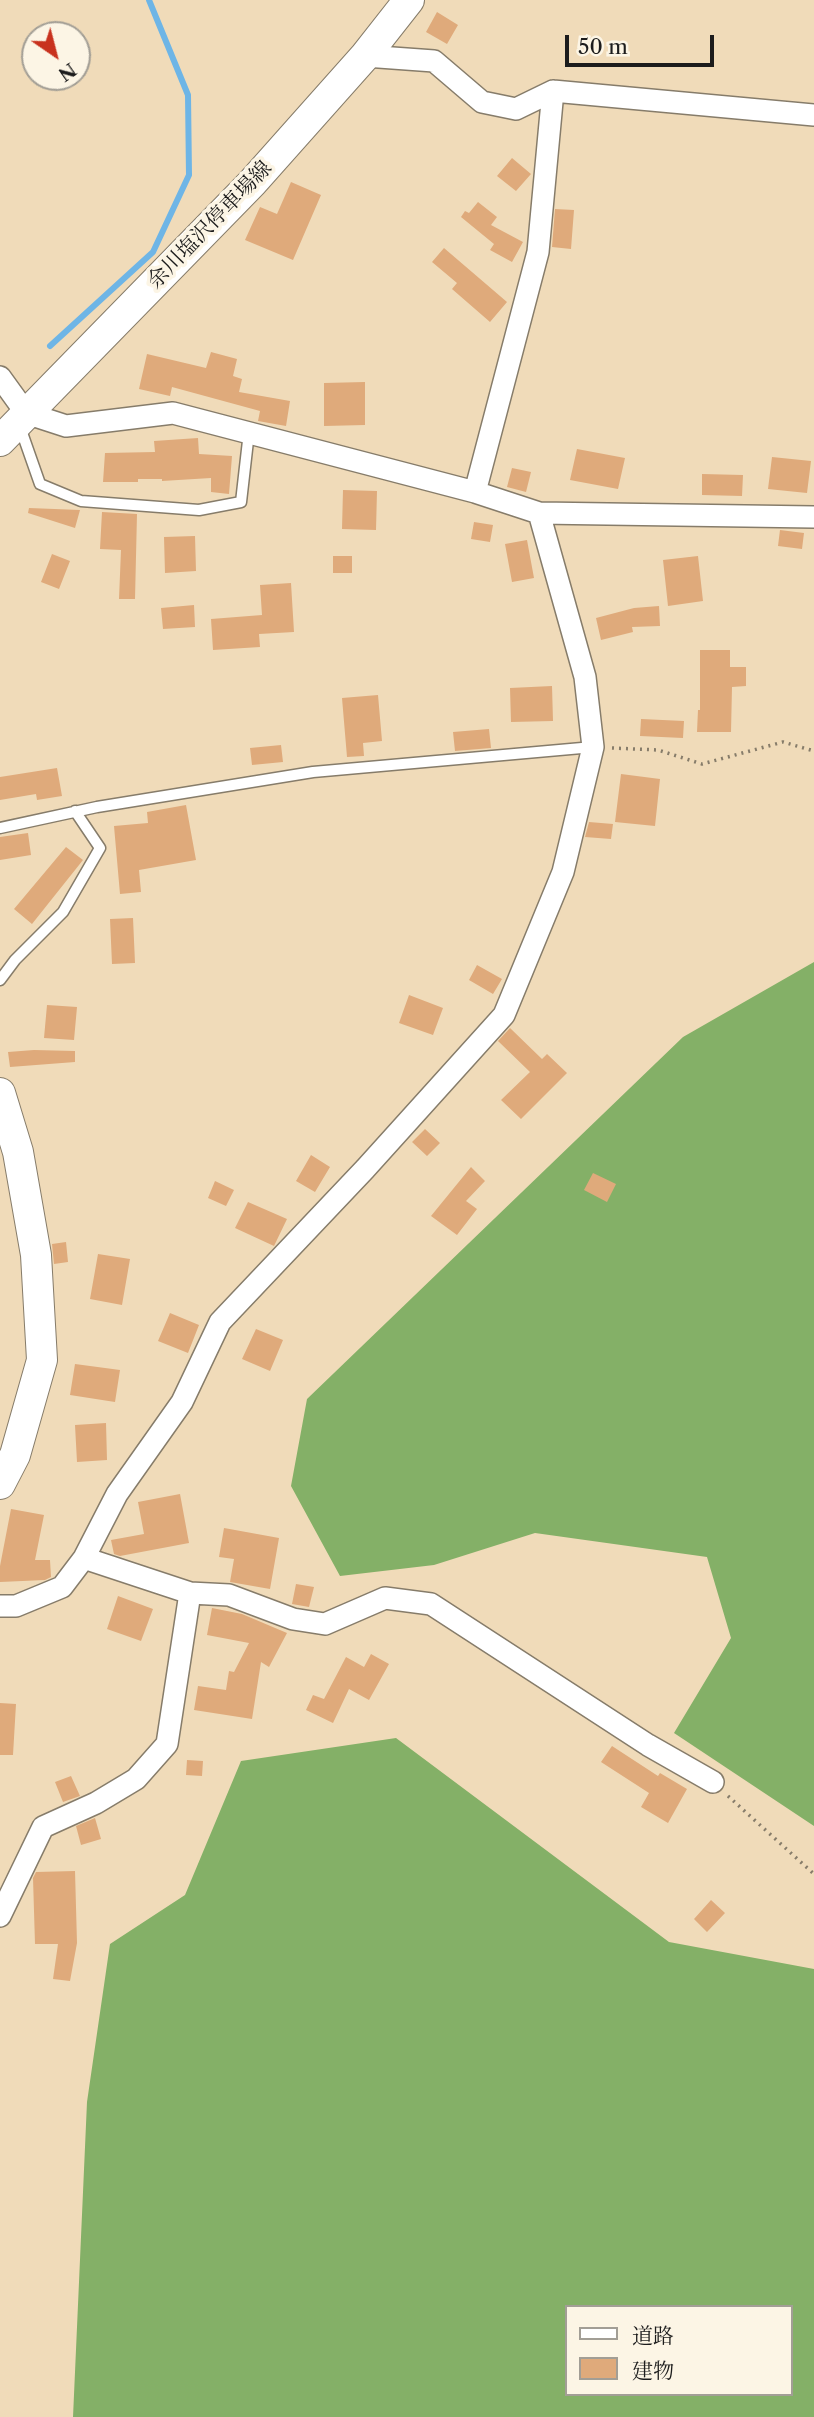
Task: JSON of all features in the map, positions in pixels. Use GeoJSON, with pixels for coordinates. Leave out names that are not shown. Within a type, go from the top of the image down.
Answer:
{"type":"FeatureCollection","features":[{"type":"Feature","properties":{"kind":"main road","name":"余川塩沢停車場線"},"geometry":{"type":"LineString","coordinates":[[15,425],[252,183],[365,55],[409,0]]}},
{"type":"Feature","properties":{"kind":"main road"},"geometry":{"type":"LineString","coordinates":[[0,1093],[18,1152],[36,1255],[42,1360],[0,1484]]}},
{"type":"Feature","properties":{"kind":"street"},"geometry":{"type":"LineString","coordinates":[[365,55],[433,61],[482,102],[516,109],[553,91],[814,115]]}},
{"type":"Feature","properties":{"kind":"street"},"geometry":{"type":"LineString","coordinates":[[475,492],[538,252],[553,91]]}},
{"type":"Feature","properties":{"kind":"street"},"geometry":{"type":"LineString","coordinates":[[0,377],[15,425],[66,426],[173,413],[475,492],[539,513],[814,517]]}},
{"type":"Feature","properties":{"kind":"street"},"geometry":{"type":"LineString","coordinates":[[0,1606],[16,1606],[62,1587],[84,1558],[117,1494],[182,1402],[220,1322],[365,1169],[504,1015],[563,872],[593,747],[585,677],[539,513]]}},
{"type":"Feature","properties":{"kind":"street"},"geometry":{"type":"LineString","coordinates":[[84,1558],[190,1592],[229,1595],[293,1619],[325,1624],[385,1598],[432,1604],[648,1745],[713,1782]]}},
{"type":"Feature","properties":{"kind":"street"},"geometry":{"type":"LineString","coordinates":[[0,1916],[43,1827],[96,1803],[136,1779],[167,1744],[190,1592]]}},
{"type":"Feature","properties":{"kind":"lane"},"geometry":{"type":"LineString","coordinates":[[15,425],[40,484],[81,501],[199,510],[242,502],[249,432]]}},
{"type":"Feature","properties":{"kind":"lane"},"geometry":{"type":"LineString","coordinates":[[0,828],[75,811],[313,772],[593,747]]}},
{"type":"Feature","properties":{"kind":"lane"},"geometry":{"type":"LineString","coordinates":[[0,980],[15,960],[63,912],[100,848],[75,811]]}},
{"type":"Feature","properties":{"kind":"path"},"geometry":{"type":"LineString","coordinates":[[593,747],[658,750],[702,764],[783,742],[814,751]]}},
{"type":"Feature","properties":{"kind":"path"},"geometry":{"type":"LineString","coordinates":[[713,1782],[814,1874]]}},
{"type":"Feature","properties":{"kind":"green space"},"geometry":{"type":"Polygon","coordinates":[[[814,962],[814,1826],[674,1733],[731,1638],[707,1557],[535,1533],[434,1565],[340,1576],[291,1486],[307,1399],[683,1037],[814,962]]]}},
{"type":"Feature","properties":{"kind":"green space"},"geometry":{"type":"Polygon","coordinates":[[[396,1738],[669,1942],[814,1969],[814,2417],[73,2417],[87,2102],[110,1944],[185,1895],[241,1761],[396,1738]]]}},
{"type":"Feature","properties":{"kind":"building"},"geometry":{"type":"Polygon","coordinates":[[[437,12],[458,25],[447,44],[426,32],[437,12]]]}},
{"type":"Feature","properties":{"kind":"building"},"geometry":{"type":"Polygon","coordinates":[[[512,158],[531,174],[516,191],[497,176],[512,158]]]}},
{"type":"Feature","properties":{"kind":"building"},"geometry":{"type":"Polygon","coordinates":[[[291,182],[321,195],[293,260],[245,240],[260,207],[277,214],[291,182]]]}},
{"type":"Feature","properties":{"kind":"building"},"geometry":{"type":"Polygon","coordinates":[[[478,202],[497,217],[491,225],[523,242],[512,262],[490,250],[494,244],[461,217],[465,211],[469,213],[478,202]]]}},
{"type":"Feature","properties":{"kind":"building"},"geometry":{"type":"Polygon","coordinates":[[[555,209],[574,210],[571,249],[552,247],[555,209]]]}},
{"type":"Feature","properties":{"kind":"building"},"geometry":{"type":"Polygon","coordinates":[[[444,248],[507,302],[490,322],[452,289],[457,283],[432,262],[444,248]]]}},
{"type":"Feature","properties":{"kind":"building"},"geometry":{"type":"Polygon","coordinates":[[[211,352],[237,359],[233,376],[242,379],[239,392],[290,401],[286,426],[258,421],[260,411],[172,387],[170,396],[139,389],[147,354],[206,368],[211,352]]]}},
{"type":"Feature","properties":{"kind":"building"},"geometry":{"type":"Polygon","coordinates":[[[365,382],[365,425],[324,426],[324,383],[365,382]]]}},
{"type":"Feature","properties":{"kind":"building"},"geometry":{"type":"Polygon","coordinates":[[[198,438],[199,454],[232,456],[229,494],[211,492],[211,478],[103,482],[105,453],[155,452],[154,441],[198,438]]]}},
{"type":"Feature","properties":{"kind":"building"},"geometry":{"type":"Polygon","coordinates":[[[577,449],[625,458],[618,489],[570,480],[577,449]]]}},
{"type":"Feature","properties":{"kind":"building"},"geometry":{"type":"Polygon","coordinates":[[[772,457],[811,461],[807,493],[768,489],[772,457]]]}},
{"type":"Feature","properties":{"kind":"building"},"geometry":{"type":"Polygon","coordinates":[[[512,468],[531,472],[526,492],[507,487],[512,468]]]}},
{"type":"Feature","properties":{"kind":"building"},"geometry":{"type":"Polygon","coordinates":[[[702,474],[743,475],[742,496],[702,495],[702,474]]]}},
{"type":"Feature","properties":{"kind":"building"},"geometry":{"type":"Polygon","coordinates":[[[343,490],[377,491],[376,530],[342,529],[343,490]]]}},
{"type":"Feature","properties":{"kind":"building"},"geometry":{"type":"Polygon","coordinates":[[[29,508],[80,510],[75,528],[28,513],[29,508]]]}},
{"type":"Feature","properties":{"kind":"building"},"geometry":{"type":"Polygon","coordinates":[[[102,512],[137,514],[135,599],[119,599],[121,550],[100,549],[102,512]]]}},
{"type":"Feature","properties":{"kind":"building"},"geometry":{"type":"Polygon","coordinates":[[[474,522],[493,525],[490,542],[471,539],[474,522]]]}},
{"type":"Feature","properties":{"kind":"building"},"geometry":{"type":"Polygon","coordinates":[[[780,530],[804,533],[802,549],[778,546],[780,530]]]}},
{"type":"Feature","properties":{"kind":"building"},"geometry":{"type":"Polygon","coordinates":[[[195,536],[196,571],[165,573],[164,537],[195,536]]]}},
{"type":"Feature","properties":{"kind":"building"},"geometry":{"type":"Polygon","coordinates":[[[527,540],[534,578],[512,582],[505,544],[527,540]]]}},
{"type":"Feature","properties":{"kind":"building"},"geometry":{"type":"Polygon","coordinates":[[[52,554],[70,561],[59,589],[41,582],[52,554]]]}},
{"type":"Feature","properties":{"kind":"building"},"geometry":{"type":"Polygon","coordinates":[[[333,556],[352,556],[352,573],[333,573],[333,556]]]}},
{"type":"Feature","properties":{"kind":"building"},"geometry":{"type":"Polygon","coordinates":[[[698,556],[703,601],[668,606],[663,560],[698,556]]]}},
{"type":"Feature","properties":{"kind":"building"},"geometry":{"type":"Polygon","coordinates":[[[291,583],[294,632],[259,634],[260,647],[213,650],[211,619],[262,615],[260,585],[291,583]]]}},
{"type":"Feature","properties":{"kind":"building"},"geometry":{"type":"Polygon","coordinates":[[[194,605],[195,627],[163,629],[161,608],[194,605]]]}},
{"type":"Feature","properties":{"kind":"building"},"geometry":{"type":"Polygon","coordinates":[[[659,606],[660,626],[632,627],[633,632],[601,640],[596,618],[634,608],[659,606]]]}},
{"type":"Feature","properties":{"kind":"building"},"geometry":{"type":"Polygon","coordinates":[[[700,650],[730,650],[730,667],[746,667],[746,686],[732,687],[731,732],[697,732],[700,710],[700,650]]]}},
{"type":"Feature","properties":{"kind":"building"},"geometry":{"type":"Polygon","coordinates":[[[552,686],[553,721],[511,722],[510,688],[552,686]]]}},
{"type":"Feature","properties":{"kind":"building"},"geometry":{"type":"Polygon","coordinates":[[[378,695],[382,741],[363,743],[364,756],[347,757],[342,698],[378,695]]]}},
{"type":"Feature","properties":{"kind":"building"},"geometry":{"type":"Polygon","coordinates":[[[641,719],[684,721],[683,738],[640,736],[641,719]]]}},
{"type":"Feature","properties":{"kind":"building"},"geometry":{"type":"Polygon","coordinates":[[[489,729],[491,748],[455,751],[453,732],[489,729]]]}},
{"type":"Feature","properties":{"kind":"building"},"geometry":{"type":"Polygon","coordinates":[[[281,745],[283,762],[252,765],[250,748],[281,745]]]}},
{"type":"Feature","properties":{"kind":"building"},"geometry":{"type":"Polygon","coordinates":[[[57,768],[62,796],[37,800],[36,794],[0,800],[0,777],[57,768]]]}},
{"type":"Feature","properties":{"kind":"building"},"geometry":{"type":"Polygon","coordinates":[[[621,774],[660,779],[655,826],[615,822],[621,774]]]}},
{"type":"Feature","properties":{"kind":"building"},"geometry":{"type":"Polygon","coordinates":[[[186,805],[196,860],[139,870],[141,892],[120,894],[114,826],[148,823],[147,812],[186,805]]]}},
{"type":"Feature","properties":{"kind":"building"},"geometry":{"type":"Polygon","coordinates":[[[589,822],[613,824],[611,839],[585,837],[589,822]]]}},
{"type":"Feature","properties":{"kind":"building"},"geometry":{"type":"Polygon","coordinates":[[[28,833],[31,855],[0,860],[0,837],[28,833]]]}},
{"type":"Feature","properties":{"kind":"building"},"geometry":{"type":"Polygon","coordinates":[[[66,847],[83,860],[32,924],[14,909],[66,847]]]}},
{"type":"Feature","properties":{"kind":"building"},"geometry":{"type":"Polygon","coordinates":[[[133,918],[135,963],[112,964],[110,919],[133,918]]]}},
{"type":"Feature","properties":{"kind":"building"},"geometry":{"type":"Polygon","coordinates":[[[477,965],[502,979],[493,994],[469,980],[477,965]]]}},
{"type":"Feature","properties":{"kind":"building"},"geometry":{"type":"Polygon","coordinates":[[[409,995],[443,1008],[433,1035],[399,1023],[409,995]]]}},
{"type":"Feature","properties":{"kind":"building"},"geometry":{"type":"Polygon","coordinates":[[[47,1005],[77,1007],[74,1040],[44,1038],[47,1005]]]}},
{"type":"Feature","properties":{"kind":"building"},"geometry":{"type":"Polygon","coordinates":[[[510,1028],[542,1059],[547,1054],[567,1073],[521,1119],[501,1100],[530,1072],[498,1041],[510,1028]]]}},
{"type":"Feature","properties":{"kind":"building"},"geometry":{"type":"Polygon","coordinates":[[[75,1051],[75,1062],[10,1067],[8,1052],[75,1051]]]}},
{"type":"Feature","properties":{"kind":"building"},"geometry":{"type":"Polygon","coordinates":[[[425,1129],[440,1143],[427,1156],[412,1142],[425,1129]]]}},
{"type":"Feature","properties":{"kind":"building"},"geometry":{"type":"Polygon","coordinates":[[[311,1155],[330,1167],[315,1192],[296,1181],[311,1155]]]}},
{"type":"Feature","properties":{"kind":"building"},"geometry":{"type":"Polygon","coordinates":[[[471,1167],[485,1181],[466,1201],[477,1209],[457,1235],[431,1216],[471,1167]]]}},
{"type":"Feature","properties":{"kind":"building"},"geometry":{"type":"Polygon","coordinates":[[[593,1173],[616,1184],[607,1202],[584,1190],[593,1173]]]}},
{"type":"Feature","properties":{"kind":"building"},"geometry":{"type":"Polygon","coordinates":[[[215,1181],[234,1190],[226,1206],[208,1198],[215,1181]]]}},
{"type":"Feature","properties":{"kind":"building"},"geometry":{"type":"Polygon","coordinates":[[[248,1202],[287,1219],[274,1246],[235,1228],[248,1202]]]}},
{"type":"Feature","properties":{"kind":"building"},"geometry":{"type":"Polygon","coordinates":[[[66,1242],[68,1262],[54,1264],[52,1244],[66,1242]]]}},
{"type":"Feature","properties":{"kind":"building"},"geometry":{"type":"Polygon","coordinates":[[[98,1254],[130,1259],[122,1305],[90,1299],[98,1254]]]}},
{"type":"Feature","properties":{"kind":"building"},"geometry":{"type":"Polygon","coordinates":[[[170,1313],[199,1325],[188,1353],[158,1341],[170,1313]]]}},
{"type":"Feature","properties":{"kind":"building"},"geometry":{"type":"Polygon","coordinates":[[[256,1329],[283,1340],[270,1371],[242,1359],[256,1329]]]}},
{"type":"Feature","properties":{"kind":"building"},"geometry":{"type":"Polygon","coordinates":[[[75,1364],[120,1370],[115,1402],[70,1395],[75,1364]]]}},
{"type":"Feature","properties":{"kind":"building"},"geometry":{"type":"Polygon","coordinates":[[[106,1423],[107,1460],[77,1462],[75,1425],[106,1423]]]}},
{"type":"Feature","properties":{"kind":"building"},"geometry":{"type":"Polygon","coordinates":[[[180,1494],[189,1543],[120,1556],[114,1554],[111,1540],[144,1534],[138,1502],[180,1494]]]}},
{"type":"Feature","properties":{"kind":"building"},"geometry":{"type":"Polygon","coordinates":[[[11,1509],[44,1515],[35,1560],[50,1560],[51,1577],[45,1580],[0,1582],[0,1566],[11,1509]]]}},
{"type":"Feature","properties":{"kind":"building"},"geometry":{"type":"Polygon","coordinates":[[[224,1528],[279,1538],[270,1589],[230,1582],[234,1559],[219,1557],[224,1528]]]}},
{"type":"Feature","properties":{"kind":"building"},"geometry":{"type":"Polygon","coordinates":[[[296,1584],[314,1587],[309,1607],[292,1604],[296,1584]]]}},
{"type":"Feature","properties":{"kind":"building"},"geometry":{"type":"Polygon","coordinates":[[[118,1596],[153,1609],[141,1641],[107,1629],[118,1596]]]}},
{"type":"Feature","properties":{"kind":"building"},"geometry":{"type":"Polygon","coordinates":[[[212,1608],[242,1614],[287,1633],[269,1667],[261,1662],[252,1719],[194,1710],[198,1686],[226,1690],[229,1671],[234,1672],[249,1643],[207,1635],[212,1608]]]}},
{"type":"Feature","properties":{"kind":"building"},"geometry":{"type":"Polygon","coordinates":[[[371,1654],[389,1664],[369,1700],[349,1689],[333,1723],[306,1710],[313,1695],[324,1699],[346,1657],[364,1667],[371,1654]]]}},
{"type":"Feature","properties":{"kind":"building"},"geometry":{"type":"Polygon","coordinates":[[[0,1703],[16,1704],[13,1755],[0,1755],[0,1703]]]}},
{"type":"Feature","properties":{"kind":"building"},"geometry":{"type":"Polygon","coordinates":[[[612,1746],[658,1776],[660,1773],[687,1789],[668,1823],[641,1807],[649,1793],[601,1762],[612,1746]]]}},
{"type":"Feature","properties":{"kind":"building"},"geometry":{"type":"Polygon","coordinates":[[[187,1760],[203,1761],[202,1776],[186,1775],[187,1760]]]}},
{"type":"Feature","properties":{"kind":"building"},"geometry":{"type":"Polygon","coordinates":[[[71,1776],[80,1796],[63,1802],[55,1782],[71,1776]]]}},
{"type":"Feature","properties":{"kind":"building"},"geometry":{"type":"Polygon","coordinates":[[[95,1818],[101,1839],[81,1845],[76,1826],[95,1818]]]}},
{"type":"Feature","properties":{"kind":"building"},"geometry":{"type":"Polygon","coordinates":[[[75,1871],[77,1943],[70,1981],[53,1979],[58,1944],[35,1944],[33,1878],[36,1872],[75,1871]]]}},
{"type":"Feature","properties":{"kind":"building"},"geometry":{"type":"Polygon","coordinates":[[[711,1900],[725,1913],[707,1932],[694,1919],[711,1900]]]}},
{"type":"Feature","properties":{"kind":"waterway"},"geometry":{"type":"LineString","coordinates":[[50,346],[153,252],[189,175],[188,95],[149,0]]}}]}
